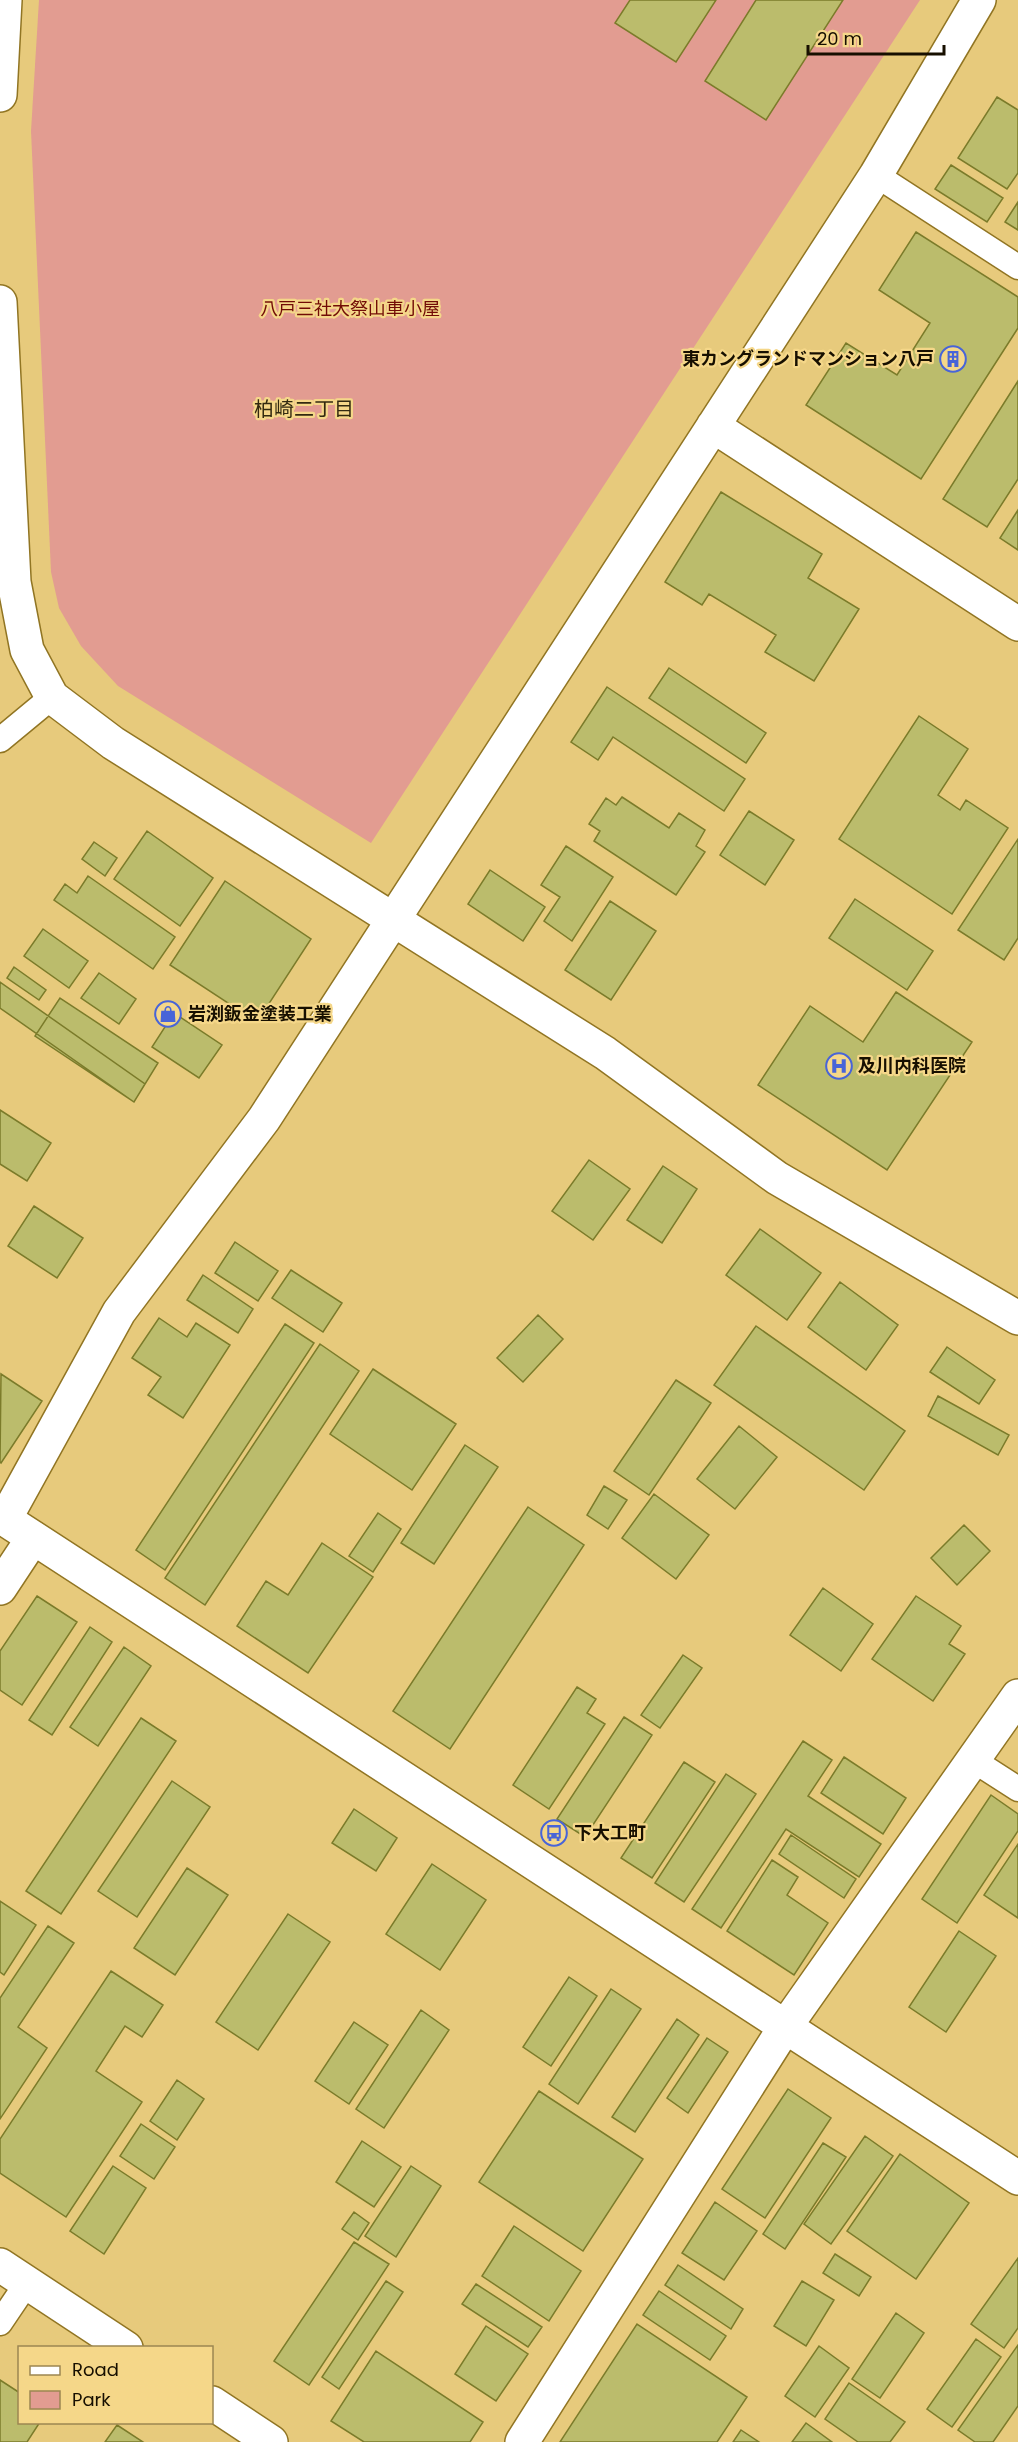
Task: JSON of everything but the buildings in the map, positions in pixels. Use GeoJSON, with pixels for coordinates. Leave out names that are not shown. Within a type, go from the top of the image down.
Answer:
{"type":"FeatureCollection","features":[{"type":"Feature","properties":{"kind":"main road"},"geometry":{"type":"LineString","coordinates":[[0,95],[5,0]]}},
{"type":"Feature","properties":{"kind":"main road"},"geometry":{"type":"LineString","coordinates":[[979,0],[876,174],[264,1119],[119,1312],[3,1518],[1018,2178]]}},
{"type":"Feature","properties":{"kind":"main road"},"geometry":{"type":"LineString","coordinates":[[0,302],[14,582],[27,650],[52,697],[113,743],[393,917],[605,1053],[777,1178],[1018,1318]]}},
{"type":"Feature","properties":{"kind":"main road"},"geometry":{"type":"LineString","coordinates":[[712,426],[1018,624]]}},
{"type":"Feature","properties":{"kind":"main road"},"geometry":{"type":"LineString","coordinates":[[0,1588],[33,1538]]}},
{"type":"Feature","properties":{"kind":"main road"},"geometry":{"type":"LineString","coordinates":[[522,2442],[785,2026],[1018,1696]]}},
{"type":"Feature","properties":{"kind":"main road"},"geometry":{"type":"LineString","coordinates":[[13,2274],[123,2346]]}},
{"type":"Feature","properties":{"kind":"main road"},"geometry":{"type":"LineString","coordinates":[[213,2404],[271,2442]]}},
{"type":"Feature","properties":{"kind":"lane"},"geometry":{"type":"LineString","coordinates":[[876,174],[1018,267]]}},
{"type":"Feature","properties":{"kind":"lane"},"geometry":{"type":"LineString","coordinates":[[0,740],[52,697]]}},
{"type":"Feature","properties":{"kind":"lane"},"geometry":{"type":"LineString","coordinates":[[973,1760],[1018,1789]]}},
{"type":"Feature","properties":{"kind":"lane"},"geometry":{"type":"LineString","coordinates":[[0,2323],[13,2274]]}},
{"type":"Feature","properties":{"kind":"green space","name":"八戸三社大祭山車小屋"},"geometry":{"type":"Polygon","coordinates":[[[39,0],[920,0],[371,843],[118,686],[81,646],[59,608],[51,572],[31,131],[39,0]]]}},
{"type":"Feature","properties":{"kind":"place","name":"東カングランドマンション八戸"},"geometry":{"type":"Point","coordinates":[953,359]}},
{"type":"Feature","properties":{"kind":"place","name":"岩渕鈑金塗装工業"},"geometry":{"type":"Point","coordinates":[168,1014]}},
{"type":"Feature","properties":{"kind":"place","name":"及川内科医院"},"geometry":{"type":"Point","coordinates":[839,1066]}},
{"type":"Feature","properties":{"kind":"place","name":"下大工町"},"geometry":{"type":"Point","coordinates":[554,1833]}},
{"type":"Feature","properties":{"kind":"district","name":"柏崎二丁目"},"geometry":{"type":"Point","coordinates":[304,409]}}]}
